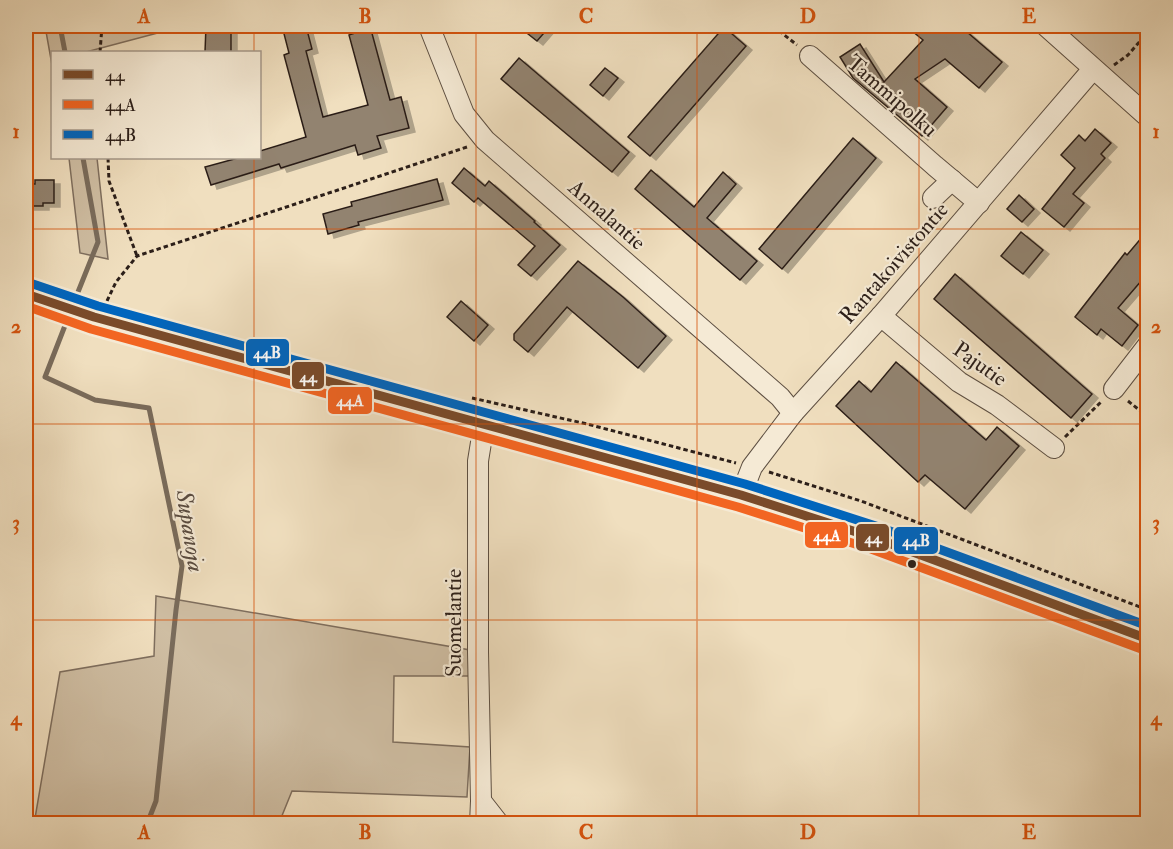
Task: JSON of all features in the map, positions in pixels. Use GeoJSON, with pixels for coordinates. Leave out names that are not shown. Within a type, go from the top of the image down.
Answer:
{"type":"FeatureCollection","features":[{"type":"Feature","properties":{"kind":"main road"},"geometry":{"type":"LineString","coordinates":[[26,294],[94,317],[741,495],[875,538],[1148,639]]}},
{"type":"Feature","properties":{"kind":"street"},"geometry":{"type":"LineString","coordinates":[[432,34],[449,26]]}},
{"type":"Feature","properties":{"kind":"street"},"geometry":{"type":"LineString","coordinates":[[1046,26],[1148,117]]}},
{"type":"Feature","properties":{"kind":"street","name":"Annalantie"},"geometry":{"type":"LineString","coordinates":[[432,34],[464,114],[485,140],[780,397],[793,413]]}},
{"type":"Feature","properties":{"kind":"street","name":"Tammipolku"},"geometry":{"type":"LineString","coordinates":[[810,56],[980,202]]}},
{"type":"Feature","properties":{"kind":"street","name":"Rantakoivistontie"},"geometry":{"type":"LineString","coordinates":[[741,495],[752,467],[793,413],[1097,72]]}},
{"type":"Feature","properties":{"kind":"street"},"geometry":{"type":"LineString","coordinates":[[933,198],[952,180]]}},
{"type":"Feature","properties":{"kind":"street","name":"Pajutie"},"geometry":{"type":"LineString","coordinates":[[881,316],[959,382],[997,405],[1054,448]]}},
{"type":"Feature","properties":{"kind":"street"},"geometry":{"type":"LineString","coordinates":[[1114,389],[1148,345]]}},
{"type":"Feature","properties":{"kind":"street","name":"Suomelantie"},"geometry":{"type":"LineString","coordinates":[[480,824],[478,461],[484,424]]}},
{"type":"Feature","properties":{"kind":"street"},"geometry":{"type":"LineString","coordinates":[[481,801],[499,824]]}},
{"type":"Feature","properties":{"kind":"path"},"geometry":{"type":"LineString","coordinates":[[100,51],[102,26]]}},
{"type":"Feature","properties":{"kind":"path"},"geometry":{"type":"LineString","coordinates":[[773,26],[810,56]]}},
{"type":"Feature","properties":{"kind":"path"},"geometry":{"type":"LineString","coordinates":[[1097,72],[1128,55],[1148,32]]}},
{"type":"Feature","properties":{"kind":"path"},"geometry":{"type":"LineString","coordinates":[[105,305],[116,282],[137,256],[485,140]]}},
{"type":"Feature","properties":{"kind":"path"},"geometry":{"type":"LineString","coordinates":[[108,159],[110,181],[137,256]]}},
{"type":"Feature","properties":{"kind":"path"},"geometry":{"type":"LineString","coordinates":[[1054,448],[1114,389],[1148,417]]}},
{"type":"Feature","properties":{"kind":"shaded area"},"geometry":{"type":"Polygon","coordinates":[[[45,26],[184,26],[90,51],[51,51],[51,59],[45,26]]]}},
{"type":"Feature","properties":{"kind":"shaded area"},"geometry":{"type":"Polygon","coordinates":[[[1046,26],[1147,26],[1147,117],[1046,26]]]}},
{"type":"Feature","properties":{"kind":"shaded area"},"geometry":{"type":"Polygon","coordinates":[[[69,159],[97,159],[108,259],[80,253],[69,159]]]}},
{"type":"Feature","properties":{"kind":"shaded area"},"geometry":{"type":"Polygon","coordinates":[[[156,596],[470,650],[472,676],[394,676],[393,742],[470,747],[467,797],[292,791],[279,823],[34,824],[60,672],[154,656],[156,596]]]}},
{"type":"Feature","properties":{"kind":"building"},"geometry":{"type":"Polygon","coordinates":[[[206,26],[231,26],[231,51],[205,51],[206,26]]]}},
{"type":"Feature","properties":{"kind":"building"},"geometry":{"type":"Polygon","coordinates":[[[282,26],[306,26],[312,49],[306,51],[323,117],[368,105],[349,35],[355,33],[353,26],[370,26],[390,100],[401,97],[409,128],[377,136],[381,148],[358,155],[355,145],[281,168],[279,164],[211,185],[205,167],[234,159],[261,159],[261,151],[306,137],[284,55],[289,53],[282,26]]]}},
{"type":"Feature","properties":{"kind":"building"},"geometry":{"type":"Polygon","coordinates":[[[518,26],[550,26],[537,41],[518,26]]]}},
{"type":"Feature","properties":{"kind":"building"},"geometry":{"type":"Polygon","coordinates":[[[906,26],[960,26],[1002,62],[979,88],[945,59],[915,79],[947,107],[922,136],[853,78],[840,57],[860,44],[884,82],[923,40],[906,26]]]}},
{"type":"Feature","properties":{"kind":"building"},"geometry":{"type":"Polygon","coordinates":[[[724,27],[746,46],[650,156],[628,137],[724,27]]]}},
{"type":"Feature","properties":{"kind":"building"},"geometry":{"type":"Polygon","coordinates":[[[519,58],[629,152],[612,172],[501,79],[519,58]]]}},
{"type":"Feature","properties":{"kind":"building"},"geometry":{"type":"Polygon","coordinates":[[[605,68],[618,78],[603,96],[590,85],[605,68]]]}},
{"type":"Feature","properties":{"kind":"building"},"geometry":{"type":"Polygon","coordinates":[[[1095,129],[1111,143],[1101,154],[1105,158],[1073,194],[1084,203],[1064,227],[1042,209],[1075,168],[1061,155],[1079,135],[1085,141],[1095,129]]]}},
{"type":"Feature","properties":{"kind":"building"},"geometry":{"type":"Polygon","coordinates":[[[853,138],[876,158],[782,269],[759,249],[853,138]]]}},
{"type":"Feature","properties":{"kind":"building"},"geometry":{"type":"Polygon","coordinates":[[[464,168],[485,186],[489,181],[560,245],[531,276],[518,265],[535,246],[478,198],[474,202],[452,183],[464,168]]]}},
{"type":"Feature","properties":{"kind":"building"},"geometry":{"type":"Polygon","coordinates":[[[651,170],[694,207],[723,172],[736,184],[707,218],[757,261],[740,280],[635,189],[651,170]]]}},
{"type":"Feature","properties":{"kind":"building"},"geometry":{"type":"Polygon","coordinates":[[[437,179],[443,200],[358,222],[359,225],[328,234],[323,214],[352,206],[351,202],[437,179]]]}},
{"type":"Feature","properties":{"kind":"building"},"geometry":{"type":"Polygon","coordinates":[[[35,180],[54,180],[54,203],[43,203],[43,206],[26,206],[26,184],[35,184],[35,180]]]}},
{"type":"Feature","properties":{"kind":"building"},"geometry":{"type":"Polygon","coordinates":[[[1019,195],[1034,209],[1022,222],[1007,209],[1019,195]]]}},
{"type":"Feature","properties":{"kind":"building"},"geometry":{"type":"Polygon","coordinates":[[[1148,230],[1148,273],[1118,308],[1138,325],[1122,346],[1101,329],[1097,335],[1075,317],[1125,253],[1127,255],[1148,230]]]}},
{"type":"Feature","properties":{"kind":"building"},"geometry":{"type":"Polygon","coordinates":[[[1021,232],[1043,250],[1023,274],[1001,256],[1021,232]]]}},
{"type":"Feature","properties":{"kind":"building"},"geometry":{"type":"Polygon","coordinates":[[[578,261],[666,336],[638,368],[567,307],[528,352],[514,340],[514,334],[578,261]]]}},
{"type":"Feature","properties":{"kind":"building"},"geometry":{"type":"Polygon","coordinates":[[[955,274],[1092,394],[1071,418],[934,299],[955,274]]]}},
{"type":"Feature","properties":{"kind":"building"},"geometry":{"type":"Polygon","coordinates":[[[461,301],[488,325],[474,341],[447,317],[461,301]]]}},
{"type":"Feature","properties":{"kind":"building"},"geometry":{"type":"Polygon","coordinates":[[[896,362],[986,440],[997,427],[1019,446],[965,509],[925,475],[918,482],[836,406],[859,381],[871,392],[896,362]]]}},
{"type":"Feature","properties":{"kind":"waterway"},"geometry":{"type":"LineString","coordinates":[[60,26],[65,51]]}},
{"type":"Feature","properties":{"kind":"waterway"},"geometry":{"type":"LineString","coordinates":[[78,292],[98,242],[83,159]]}},
{"type":"Feature","properties":{"kind":"waterway","name":"Supanoja"},"geometry":{"type":"LineString","coordinates":[[66,323],[45,377],[95,400],[149,408],[182,566],[156,801],[147,824]]}},
{"type":"Feature","properties":{"kind":"transit line","name":"44B"},"geometry":{"type":"LineString","coordinates":[[30,283],[98,306],[745,484],[879,527],[1148,626]]}},
{"type":"Feature","properties":{"kind":"transit line","name":"44"},"geometry":{"type":"LineString","coordinates":[[26,294],[94,317],[741,495],[875,538],[1148,639]]}},
{"type":"Feature","properties":{"kind":"transit line","name":"44A"},"geometry":{"type":"LineString","coordinates":[[26,306],[91,329],[738,507],[871,549],[1144,650]]}}]}
